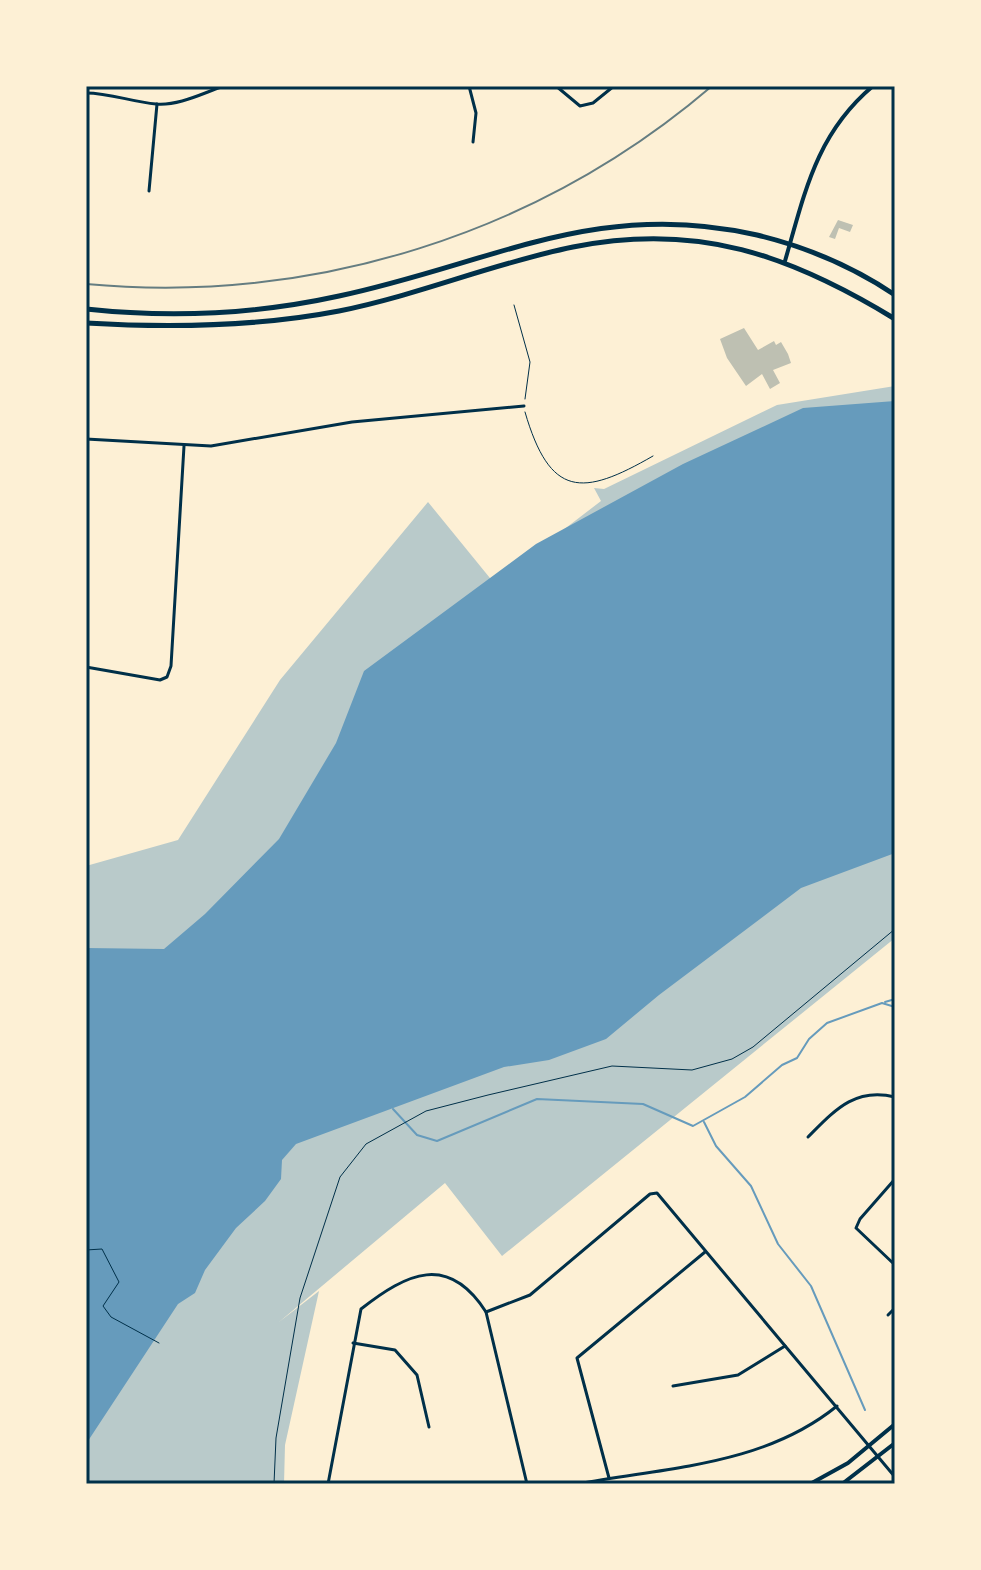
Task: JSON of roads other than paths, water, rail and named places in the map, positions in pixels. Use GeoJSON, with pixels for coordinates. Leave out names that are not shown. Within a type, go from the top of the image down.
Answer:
{"type":"FeatureCollection","features":[{"type":"Feature","properties":{"kind":"main road"},"geometry":{"type":"LineString","coordinates":[[785,261],[830,133],[845,111],[873,86]]}},
{"type":"Feature","properties":{"kind":"main road"},"geometry":{"type":"LineString","coordinates":[[86,309],[201,313],[293,305],[354,292],[567,233],[620,224],[712,225],[791,243],[840,263],[895,295]]}},
{"type":"Feature","properties":{"kind":"main road"},"geometry":{"type":"LineString","coordinates":[[86,323],[179,326],[294,318],[343,310],[573,247],[626,239],[685,240],[785,261],[895,319]]}},
{"type":"Feature","properties":{"kind":"main road"},"geometry":{"type":"LineString","coordinates":[[810,1484],[848,1463],[895,1424]]}},
{"type":"Feature","properties":{"kind":"main road"},"geometry":{"type":"LineString","coordinates":[[842,1484],[895,1443]]}},
{"type":"Feature","properties":{"kind":"street"},"geometry":{"type":"LineString","coordinates":[[86,93],[157,104],[177,103],[224,86]]}},
{"type":"Feature","properties":{"kind":"street"},"geometry":{"type":"LineString","coordinates":[[469,86],[476,113],[473,142]]}},
{"type":"Feature","properties":{"kind":"street"},"geometry":{"type":"LineString","coordinates":[[556,86],[580,106],[593,103],[614,86]]}},
{"type":"Feature","properties":{"kind":"street"},"geometry":{"type":"LineString","coordinates":[[149,191],[157,104]]}},
{"type":"Feature","properties":{"kind":"street"},"geometry":{"type":"LineString","coordinates":[[86,439],[184,446],[254,440],[352,422],[524,406]]}},
{"type":"Feature","properties":{"kind":"street"},"geometry":{"type":"LineString","coordinates":[[86,667],[160,680],[167,677],[171,666],[184,446]]}},
{"type":"Feature","properties":{"kind":"street"},"geometry":{"type":"LineString","coordinates":[[808,1137],[839,1105],[858,1095],[877,1092],[895,1097]]}},
{"type":"Feature","properties":{"kind":"street"},"geometry":{"type":"LineString","coordinates":[[895,1179],[860,1219],[858,1234],[895,1265]]}},
{"type":"Feature","properties":{"kind":"street"},"geometry":{"type":"LineString","coordinates":[[486,1312],[530,1295],[654,1192],[895,1477]]}},
{"type":"Feature","properties":{"kind":"street"},"geometry":{"type":"LineString","coordinates":[[609,1478],[577,1358],[705,1252]]}},
{"type":"Feature","properties":{"kind":"street"},"geometry":{"type":"LineString","coordinates":[[328,1484],[361,1309],[394,1283],[427,1273],[453,1278],[473,1292],[486,1312],[527,1484]]}},
{"type":"Feature","properties":{"kind":"street"},"geometry":{"type":"LineString","coordinates":[[888,1315],[895,1308]]}},
{"type":"Feature","properties":{"kind":"street"},"geometry":{"type":"LineString","coordinates":[[353,1343],[395,1350],[417,1375],[429,1427]]}},
{"type":"Feature","properties":{"kind":"street"},"geometry":{"type":"LineString","coordinates":[[673,1386],[738,1375],[785,1346]]}},
{"type":"Feature","properties":{"kind":"street"},"geometry":{"type":"LineString","coordinates":[[578,1484],[753,1453],[807,1428],[837,1406]]}},
{"type":"Feature","properties":{"kind":"water"},"geometry":{"type":"Polygon","coordinates":[[[895,401],[895,853],[801,888],[606,1039],[549,1060],[504,1067],[296,1144],[282,1160],[281,1179],[265,1201],[236,1228],[205,1270],[195,1293],[178,1304],[86,1444],[86,948],[164,949],[205,914],[279,839],[336,743],[364,671],[536,544],[683,464],[803,408],[895,401]]]}},
{"type":"Feature","properties":{"kind":"waterway"},"geometry":{"type":"LineString","coordinates":[[885,1002],[895,999]]}},
{"type":"Feature","properties":{"kind":"waterway"},"geometry":{"type":"LineString","coordinates":[[393,1109],[417,1135],[437,1141],[537,1099],[643,1104],[693,1126],[745,1097],[782,1065],[797,1058],[809,1039],[827,1023],[882,1003],[895,1007]]}},
{"type":"Feature","properties":{"kind":"waterway"},"geometry":{"type":"LineString","coordinates":[[704,1122],[716,1146],[751,1186],[778,1244],[811,1286],[865,1410]]}},
{"type":"Feature","properties":{"kind":"railway"},"geometry":{"type":"LineString","coordinates":[[86,284],[171,288],[255,283],[338,270],[419,248],[498,219],[573,182],[645,138],[712,86]]}}]}
